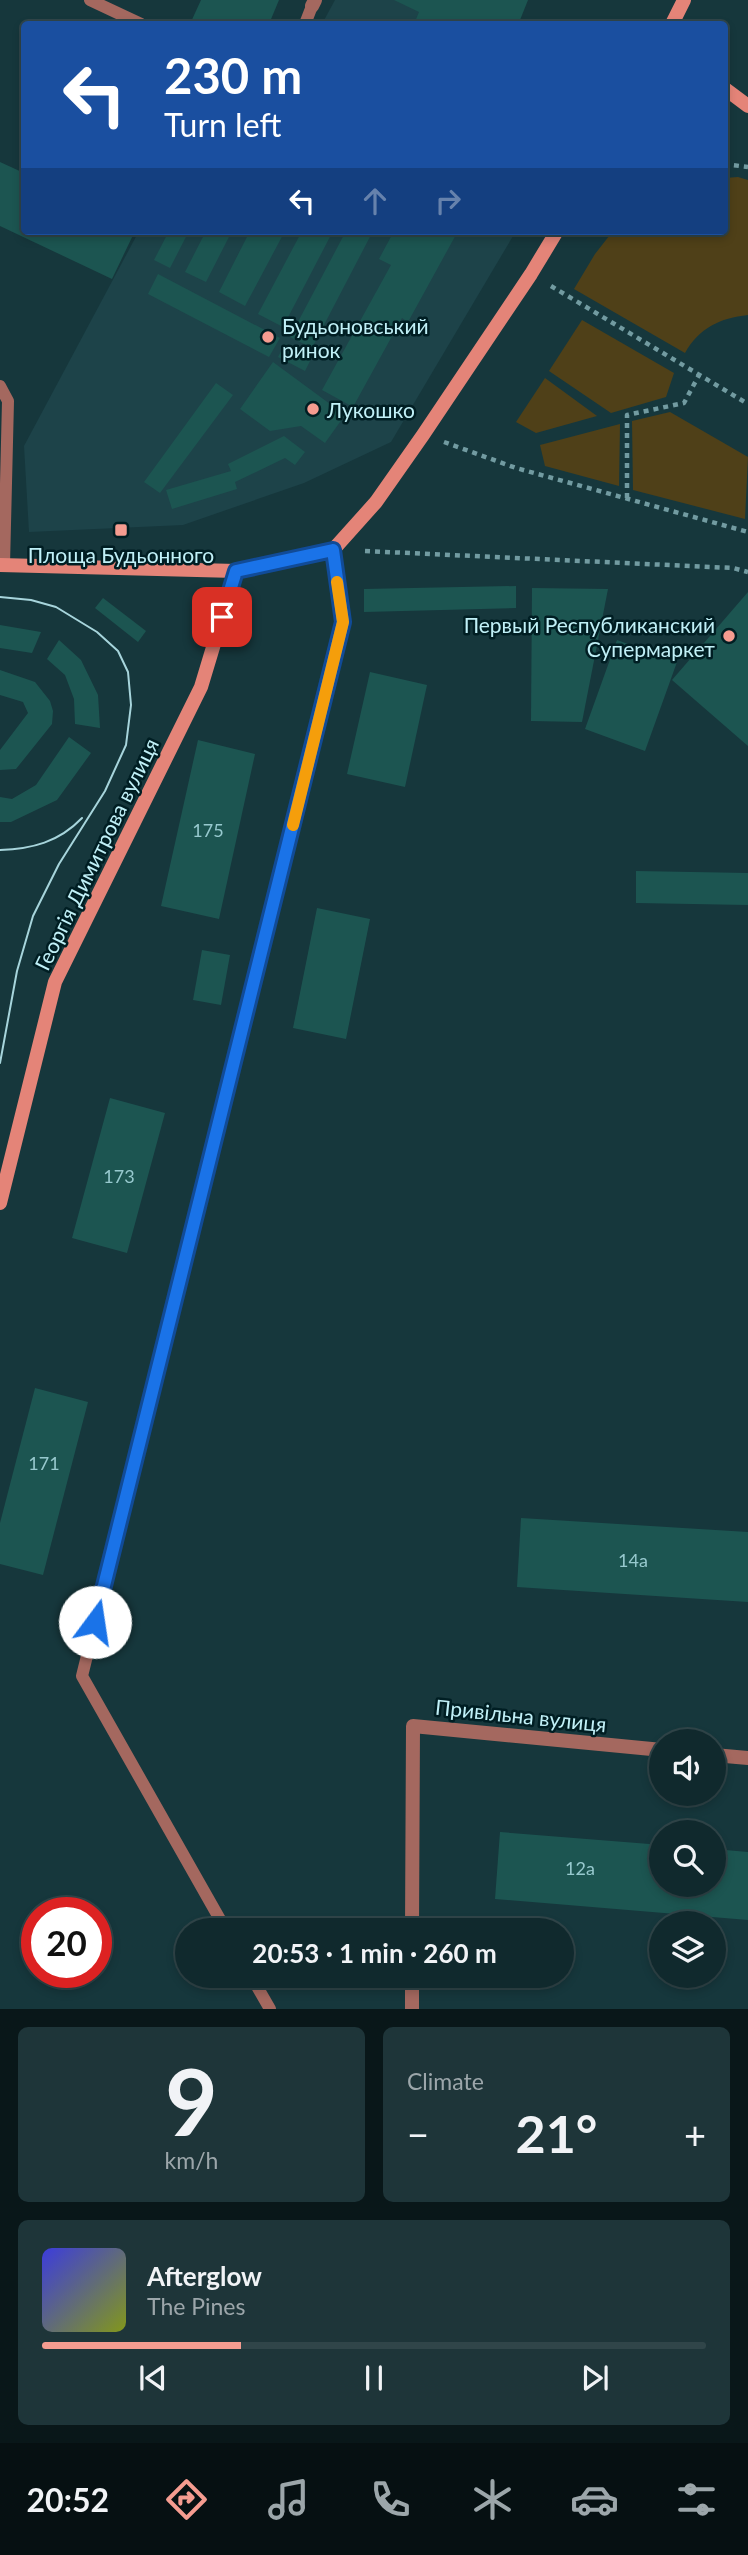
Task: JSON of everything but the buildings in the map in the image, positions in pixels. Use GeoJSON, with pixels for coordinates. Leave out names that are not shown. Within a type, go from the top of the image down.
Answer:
{"type":"FeatureCollection","features":[{"type":"Feature","properties":{"kind":"main road"},"geometry":{"type":"LineString","coordinates":[[674,21],[684,0]]}},
{"type":"Feature","properties":{"kind":"main road"},"geometry":{"type":"LineString","coordinates":[[728,91],[748,106]]}},
{"type":"Feature","properties":{"kind":"main road"},"geometry":{"type":"LineString","coordinates":[[2,565],[236,571],[333,550],[376,502],[423,435],[531,274],[554,235]]}},
{"type":"Feature","properties":{"kind":"main road","name":"Георгія Димитрова вулиця"},"geometry":{"type":"LineString","coordinates":[[0,1203],[55,982],[201,687],[236,571]]}},
{"type":"Feature","properties":{"kind":"street","name":"Привільна вулиця"},"geometry":{"type":"LineString","coordinates":[[412,1918],[413,1726],[649,1748]]}},
{"type":"Feature","properties":{"kind":"street"},"geometry":{"type":"LineString","coordinates":[[726,1756],[748,1758]]}},
{"type":"Feature","properties":{"kind":"street"},"geometry":{"type":"LineString","coordinates":[[412,1988],[412,2009]]}},
{"type":"Feature","properties":{"kind":"lane"},"geometry":{"type":"LineString","coordinates":[[90,0],[135,21]]}},
{"type":"Feature","properties":{"kind":"lane"},"geometry":{"type":"LineString","coordinates":[[306,21],[313,3]]}},
{"type":"Feature","properties":{"kind":"lane"},"geometry":{"type":"LineString","coordinates":[[0,386],[8,401],[2,565]]}},
{"type":"Feature","properties":{"kind":"lane"},"geometry":{"type":"LineString","coordinates":[[219,1918],[82,1676],[343,622],[333,550]]}},
{"type":"Feature","properties":{"kind":"lane"},"geometry":{"type":"LineString","coordinates":[[258,1988],[270,2009]]}},
{"type":"Feature","properties":{"kind":"path"},"geometry":{"type":"LineString","coordinates":[[728,164],[748,167]]}},
{"type":"Feature","properties":{"kind":"path"},"geometry":{"type":"LineString","coordinates":[[531,274],[748,404]]}},
{"type":"Feature","properties":{"kind":"path"},"geometry":{"type":"LineString","coordinates":[[627,498],[627,415],[684,403],[699,374]]}},
{"type":"Feature","properties":{"kind":"path"},"geometry":{"type":"LineString","coordinates":[[423,435],[516,468],[748,532]]}},
{"type":"Feature","properties":{"kind":"path"},"geometry":{"type":"LineString","coordinates":[[333,550],[733,568],[748,572]]}},
{"type":"Feature","properties":{"kind":"shaded area"},"geometry":{"type":"Polygon","coordinates":[[[335,0],[479,0],[525,21],[324,21],[335,0]]]}},
{"type":"Feature","properties":{"kind":"shaded area"},"geometry":{"type":"Polygon","coordinates":[[[728,178],[748,180],[748,315],[711,326],[697,337],[685,353],[574,289],[610,235],[728,235],[728,178]]]}},
{"type":"Feature","properties":{"kind":"shaded area","name":"Будьоновський ринок"},"geometry":{"type":"Polygon","coordinates":[[[137,235],[514,235],[391,442],[304,483],[183,525],[29,532],[24,446],[137,235]]]}},
{"type":"Feature","properties":{"kind":"shaded area"},"geometry":{"type":"Polygon","coordinates":[[[582,320],[674,373],[666,397],[611,413],[549,371],[582,320]]]}},
{"type":"Feature","properties":{"kind":"shaded area"},"geometry":{"type":"Polygon","coordinates":[[[545,378],[597,416],[536,433],[516,422],[545,378]]]}},
{"type":"Feature","properties":{"kind":"shaded area"},"geometry":{"type":"Polygon","coordinates":[[[670,412],[748,457],[745,519],[633,490],[632,421],[670,412]]]}},
{"type":"Feature","properties":{"kind":"shaded area"},"geometry":{"type":"Polygon","coordinates":[[[620,424],[619,486],[545,466],[540,445],[620,424]]]}},
{"type":"Feature","properties":{"kind":"tram line"},"geometry":{"type":"LineString","coordinates":[[0,597],[31,600],[56,607],[97,632],[118,651],[128,672],[131,705],[126,745],[105,791],[59,864],[33,916],[17,971],[0,1063]]}},
{"type":"Feature","properties":{"kind":"tram line"},"geometry":{"type":"LineString","coordinates":[[0,850],[44,843],[64,833],[82,818]]}},
{"type":"Feature","properties":{"kind":"slow traffic"},"geometry":{"type":"LineString","coordinates":[[293,825],[343,622],[337,582]]}},
{"type":"Feature","properties":{"kind":"place","name":"Будьоновський ринок"},"geometry":{"type":"Point","coordinates":[268,337]}},
{"type":"Feature","properties":{"kind":"place","name":"Лукошко"},"geometry":{"type":"Point","coordinates":[313,409]}},
{"type":"Feature","properties":{"kind":"place","name":"Площа Будьонного"},"geometry":{"type":"Point","coordinates":[121,530]}},
{"type":"Feature","properties":{"kind":"place","name":"Первый Республиканский Супермаркет"},"geometry":{"type":"Point","coordinates":[729,636]}},
{"type":"Feature","properties":{"kind":"route"},"geometry":{"type":"LineString","coordinates":[[95,1622],[343,622],[333,550],[236,571],[222,617]]}}]}
